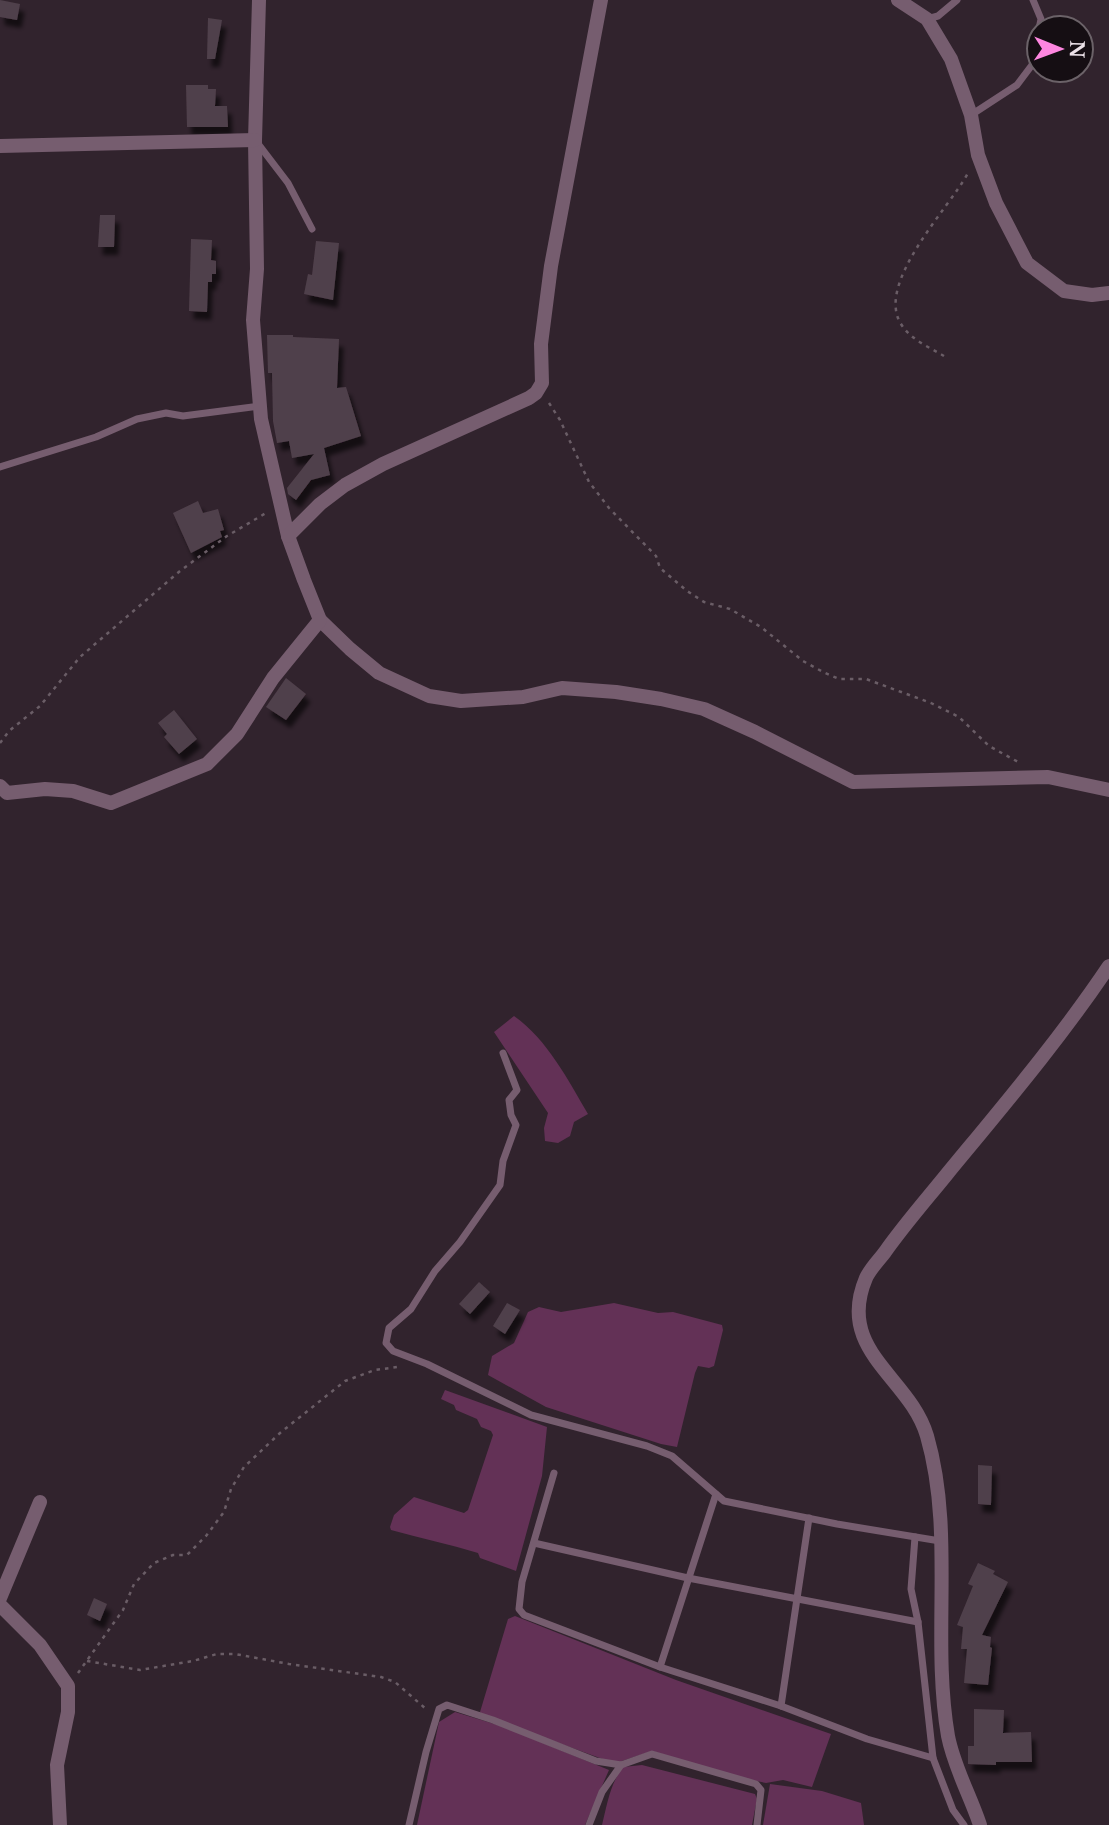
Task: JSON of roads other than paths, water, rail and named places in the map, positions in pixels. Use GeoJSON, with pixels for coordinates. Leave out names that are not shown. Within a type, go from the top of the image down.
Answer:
{"type":"FeatureCollection","features":[{"type":"Feature","properties":{"kind":"street"},"geometry":{"type":"LineString","coordinates":[[259,0],[255,140],[257,269],[253,320],[260,407],[288,537],[320,620],[350,649],[379,673],[429,696],[461,701],[523,697],[562,688],[617,692],[704,709],[853,782],[1038,777],[1088,784],[1109,790]]}},
{"type":"Feature","properties":{"kind":"street"},"geometry":{"type":"LineString","coordinates":[[288,537],[320,504],[345,485],[383,464],[529,398],[540,388],[541,344],[551,265],[601,0]]}},
{"type":"Feature","properties":{"kind":"street"},"geometry":{"type":"LineString","coordinates":[[898,0],[927,19],[951,59],[971,115],[978,155],[996,204],[1027,263],[1064,291],[1091,295],[1109,293]]}},
{"type":"Feature","properties":{"kind":"street"},"geometry":{"type":"LineString","coordinates":[[0,146],[255,140]]}},
{"type":"Feature","properties":{"kind":"street"},"geometry":{"type":"LineString","coordinates":[[0,786],[7,793],[46,789],[73,791],[111,803],[207,764],[237,734],[274,678],[320,620]]}},
{"type":"Feature","properties":{"kind":"street"},"geometry":{"type":"LineString","coordinates":[[980,1825],[958,1773],[948,1737],[935,1464],[926,1432],[908,1398],[876,1360],[863,1338],[859,1310],[866,1278],[902,1229],[1074,1018],[1109,966]]}},
{"type":"Feature","properties":{"kind":"street"},"geometry":{"type":"LineString","coordinates":[[0,1598],[40,1502]]}},
{"type":"Feature","properties":{"kind":"street"},"geometry":{"type":"LineString","coordinates":[[0,1605],[40,1645],[68,1686],[68,1712],[57,1765],[60,1825]]}},
{"type":"Feature","properties":{"kind":"lane"},"geometry":{"type":"LineString","coordinates":[[927,19],[939,16],[957,0]]}},
{"type":"Feature","properties":{"kind":"lane"},"geometry":{"type":"LineString","coordinates":[[971,115],[1017,85],[1032,65],[1041,19],[1033,0]]}},
{"type":"Feature","properties":{"kind":"lane"},"geometry":{"type":"LineString","coordinates":[[255,140],[288,183],[312,229]]}},
{"type":"Feature","properties":{"kind":"lane"},"geometry":{"type":"LineString","coordinates":[[0,467],[96,437],[137,419],[166,413],[183,416],[260,407]]}},
{"type":"Feature","properties":{"kind":"lane"},"geometry":{"type":"LineString","coordinates":[[503,1052],[517,1090],[509,1100],[511,1115],[516,1125],[503,1161],[500,1185],[460,1242],[435,1271],[411,1309],[389,1328],[386,1343],[393,1351],[531,1415],[672,1455],[724,1501],[940,1541]]}},
{"type":"Feature","properties":{"kind":"lane"},"geometry":{"type":"LineString","coordinates":[[554,1473],[522,1582],[519,1609],[524,1615],[660,1667],[781,1706],[867,1739],[933,1758]]}},
{"type":"Feature","properties":{"kind":"lane"},"geometry":{"type":"LineString","coordinates":[[660,1667],[716,1494]]}},
{"type":"Feature","properties":{"kind":"lane"},"geometry":{"type":"LineString","coordinates":[[781,1706],[809,1518]]}},
{"type":"Feature","properties":{"kind":"lane"},"geometry":{"type":"LineString","coordinates":[[915,1537],[911,1589],[918,1622],[933,1758],[953,1810],[964,1825]]}},
{"type":"Feature","properties":{"kind":"lane"},"geometry":{"type":"LineString","coordinates":[[534,1542],[688,1578],[918,1622]]}},
{"type":"Feature","properties":{"kind":"lane"},"geometry":{"type":"LineString","coordinates":[[410,1825],[426,1752],[439,1709],[447,1705],[493,1720],[596,1761],[621,1765],[652,1754],[757,1784],[761,1790],[757,1825]]}},
{"type":"Feature","properties":{"kind":"lane"},"geometry":{"type":"LineString","coordinates":[[589,1825],[602,1792],[621,1765]]}}]}
